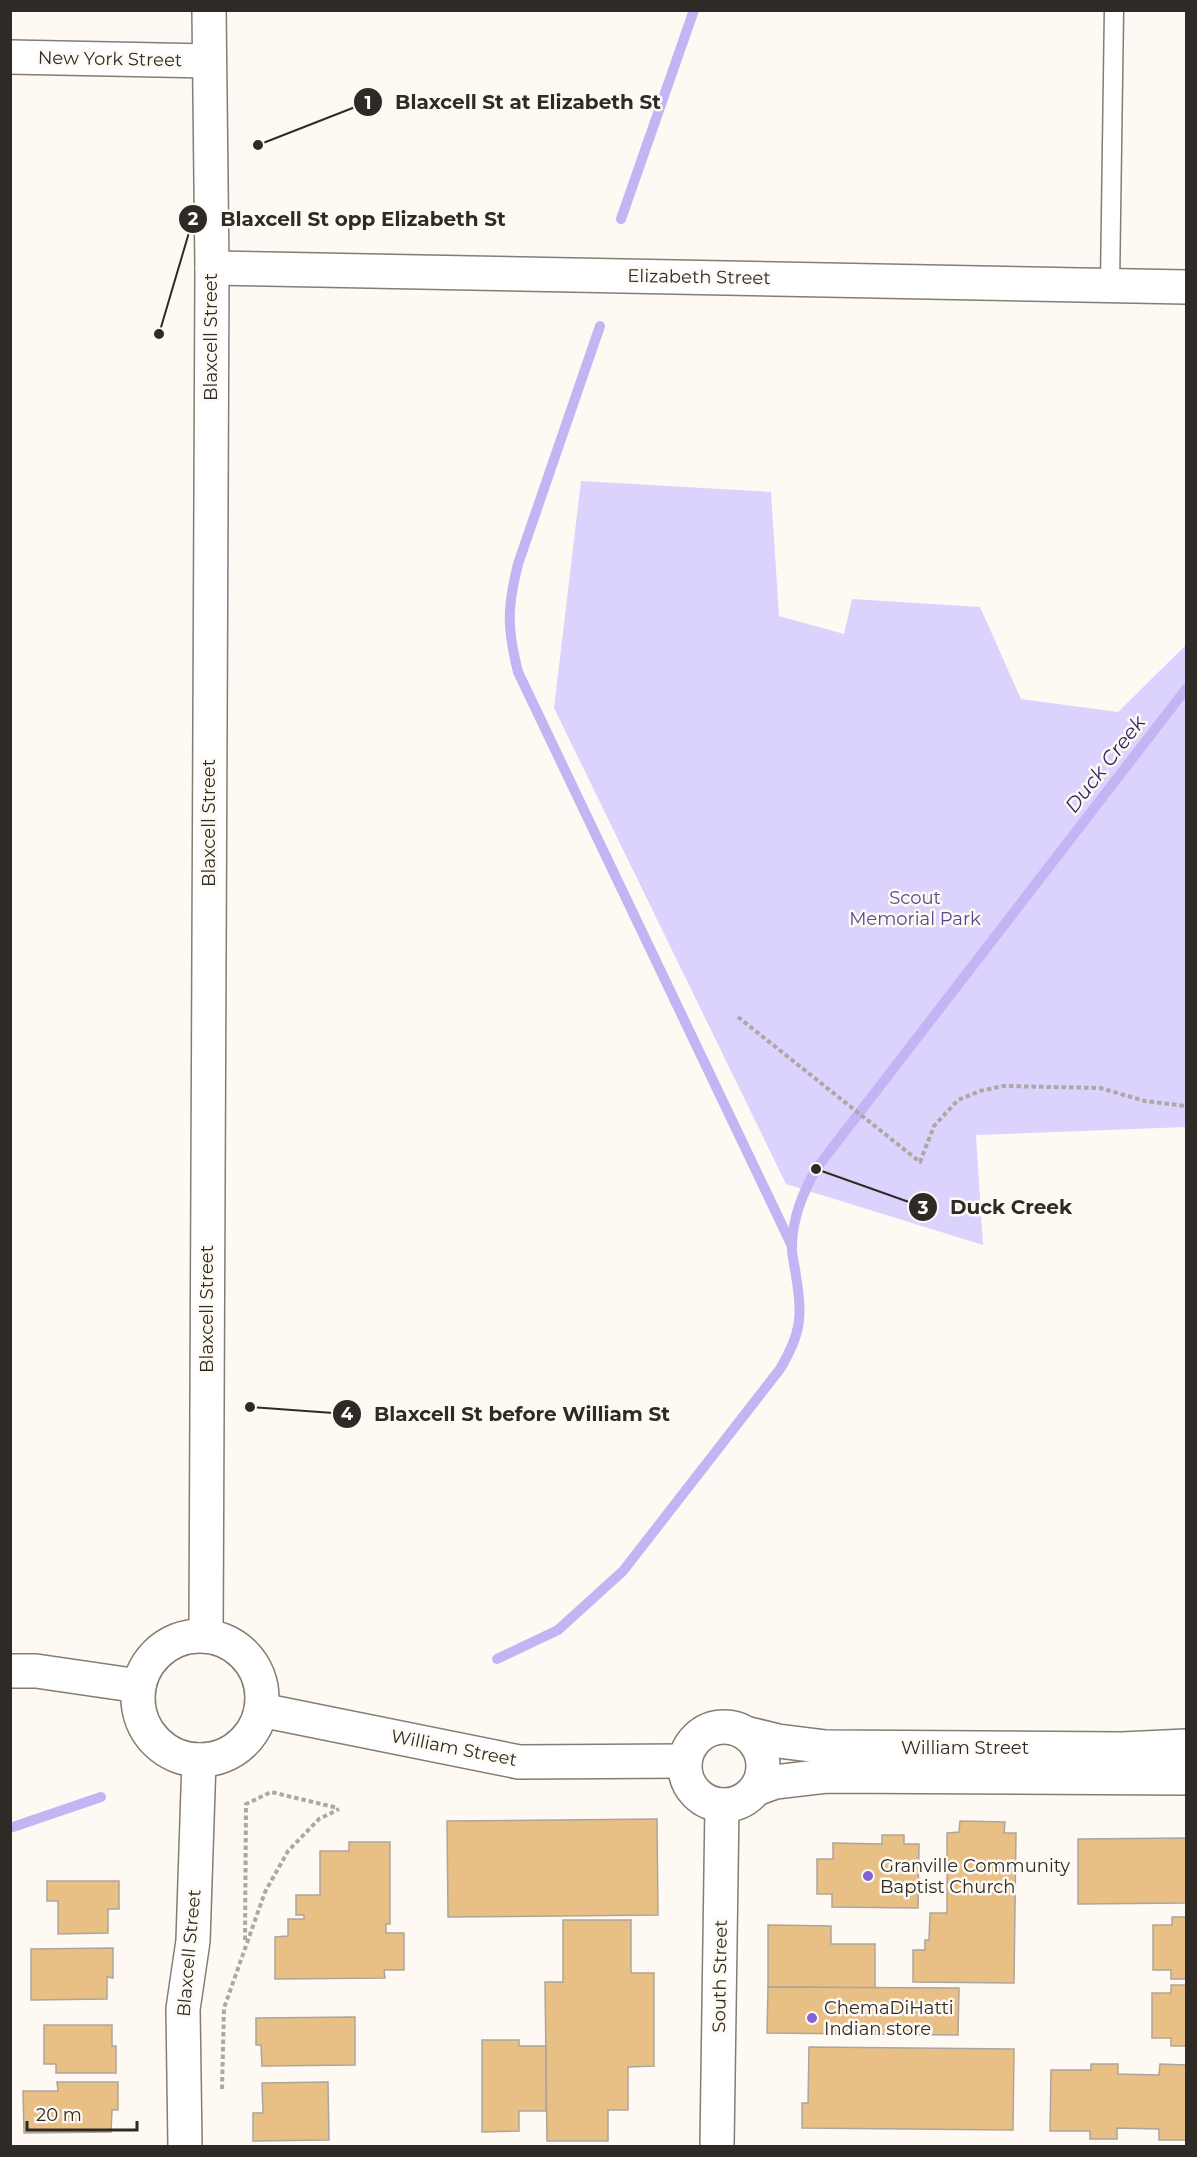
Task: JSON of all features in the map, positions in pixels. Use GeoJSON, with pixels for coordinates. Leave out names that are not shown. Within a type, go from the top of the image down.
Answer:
{"type":"FeatureCollection","features":[{"type":"Feature","properties":{"kind":"street","name":"Blaxcell Street"},"geometry":{"type":"LineString","coordinates":[[206,1636],[212,268],[209,10]]}},
{"type":"Feature","properties":{"kind":"street","name":"New York Street"},"geometry":{"type":"LineString","coordinates":[[10,57],[209,61]]}},
{"type":"Feature","properties":{"kind":"street","name":"Elizabeth Street"},"geometry":{"type":"LineString","coordinates":[[212,268],[1186,287]]}},
{"type":"Feature","properties":{"kind":"street"},"geometry":{"type":"LineString","coordinates":[[190,1636],[206,1636],[236,1646],[247,1657],[261,1685],[261,1710],[253,1731],[243,1743],[230,1752],[199,1760],[168,1751],[152,1737],[139,1708],[139,1686],[147,1666],[161,1650],[190,1636]]}},
{"type":"Feature","properties":{"kind":"street"},"geometry":{"type":"LineString","coordinates":[[10,1671],[36,1671],[139,1686]]}},
{"type":"Feature","properties":{"kind":"street","name":"William Street"},"geometry":{"type":"LineString","coordinates":[[261,1710],[519,1762],[685,1761]]}},
{"type":"Feature","properties":{"kind":"street"},"geometry":{"type":"LineString","coordinates":[[720,1727],[745,1732],[761,1753],[764,1765],[756,1789],[747,1798],[735,1804],[722,1805],[699,1796],[686,1774],[685,1761],[688,1748],[696,1738],[720,1727]]}},
{"type":"Feature","properties":{"kind":"street","name":"William Street"},"geometry":{"type":"LineString","coordinates":[[745,1732],[778,1741],[826,1747],[1122,1749],[1186,1746]]}},
{"type":"Feature","properties":{"kind":"street","name":"Blaxcell Street"},"geometry":{"type":"LineString","coordinates":[[185,2146],[183,2009],[193,1941],[199,1760]]}},
{"type":"Feature","properties":{"kind":"street","name":"William Street"},"geometry":{"type":"LineString","coordinates":[[756,1789],[799,1778],[826,1776],[1186,1778]]}},
{"type":"Feature","properties":{"kind":"street","name":"South Street"},"geometry":{"type":"LineString","coordinates":[[717,2146],[722,1805]]}},
{"type":"Feature","properties":{"kind":"lane"},"geometry":{"type":"LineString","coordinates":[[1110,284],[1114,10]]}},
{"type":"Feature","properties":{"kind":"path"},"geometry":{"type":"LineString","coordinates":[[738,1017],[920,1162],[934,1126],[958,1100],[980,1091],[1003,1086],[1100,1088],[1145,1101],[1186,1106]]}},
{"type":"Feature","properties":{"kind":"path"},"geometry":{"type":"LineString","coordinates":[[222,2100],[224,2008],[265,1892],[288,1851],[319,1819],[339,1809],[271,1792],[246,1804],[245,1944]]}},
{"type":"Feature","properties":{"kind":"green space","name":"Scout Memorial Park"},"geometry":{"type":"Polygon","coordinates":[[[581,481],[771,492],[779,616],[844,634],[852,599],[980,607],[1021,699],[1118,712],[1186,645],[1186,1127],[976,1135],[983,1245],[786,1184],[554,708],[581,481]]]}},
{"type":"Feature","properties":{"kind":"building"},"geometry":{"type":"Polygon","coordinates":[[[657,1819],[658,1915],[448,1917],[447,1821],[657,1819]]]}},
{"type":"Feature","properties":{"kind":"building"},"geometry":{"type":"Polygon","coordinates":[[[960,1821],[1005,1822],[1004,1833],[1016,1833],[1014,1983],[913,1982],[913,1950],[925,1950],[925,1940],[929,1940],[930,1913],[947,1913],[947,1833],[959,1832],[960,1821]]]}},
{"type":"Feature","properties":{"kind":"building","name":"Granville Community Baptist Church"},"geometry":{"type":"Polygon","coordinates":[[[882,1835],[904,1835],[904,1844],[919,1844],[918,1908],[832,1907],[832,1894],[817,1894],[817,1859],[833,1859],[833,1843],[882,1844],[882,1835]]]}},
{"type":"Feature","properties":{"kind":"building"},"geometry":{"type":"Polygon","coordinates":[[[1186,1838],[1186,1903],[1078,1904],[1078,1839],[1186,1838]]]}},
{"type":"Feature","properties":{"kind":"building"},"geometry":{"type":"Polygon","coordinates":[[[349,1842],[390,1842],[390,1924],[386,1924],[386,1933],[404,1933],[404,1970],[384,1970],[385,1978],[275,1979],[275,1937],[288,1936],[288,1919],[304,1919],[304,1915],[296,1915],[296,1895],[320,1895],[320,1851],[349,1851],[349,1842]]]}},
{"type":"Feature","properties":{"kind":"building"},"geometry":{"type":"Polygon","coordinates":[[[47,1881],[119,1881],[119,1909],[108,1909],[108,1933],[58,1934],[58,1901],[47,1901],[47,1881]]]}},
{"type":"Feature","properties":{"kind":"building"},"geometry":{"type":"Polygon","coordinates":[[[1172,1917],[1186,1917],[1186,1979],[1171,1979],[1171,1970],[1153,1970],[1153,1925],[1172,1925],[1172,1917]]]}},
{"type":"Feature","properties":{"kind":"building"},"geometry":{"type":"Polygon","coordinates":[[[563,1920],[631,1920],[631,1973],[654,1973],[654,2066],[628,2067],[628,2110],[608,2110],[608,2141],[547,2141],[545,1982],[563,1982],[563,1920]]]}},
{"type":"Feature","properties":{"kind":"building"},"geometry":{"type":"Polygon","coordinates":[[[768,1925],[831,1926],[831,1944],[875,1944],[875,1988],[768,1987],[768,1925]]]}},
{"type":"Feature","properties":{"kind":"building"},"geometry":{"type":"Polygon","coordinates":[[[113,1948],[113,1978],[107,1977],[107,1999],[31,2000],[31,1949],[113,1948]]]}},
{"type":"Feature","properties":{"kind":"building"},"geometry":{"type":"Polygon","coordinates":[[[1171,1985],[1186,1985],[1186,2046],[1171,2046],[1171,2038],[1152,2038],[1152,1993],[1171,1993],[1171,1985]]]}},
{"type":"Feature","properties":{"kind":"building"},"geometry":{"type":"Polygon","coordinates":[[[768,1987],[959,1988],[958,2035],[767,2033],[768,1987]]]}},
{"type":"Feature","properties":{"kind":"building"},"geometry":{"type":"Polygon","coordinates":[[[355,2017],[355,2065],[262,2066],[261,2045],[256,2045],[256,2018],[355,2017]]]}},
{"type":"Feature","properties":{"kind":"building"},"geometry":{"type":"Polygon","coordinates":[[[44,2025],[112,2025],[112,2046],[116,2046],[116,2073],[56,2073],[56,2064],[44,2064],[44,2025]]]}},
{"type":"Feature","properties":{"kind":"building"},"geometry":{"type":"Polygon","coordinates":[[[482,2040],[519,2040],[519,2046],[546,2046],[546,2111],[519,2111],[519,2131],[482,2132],[482,2040]]]}},
{"type":"Feature","properties":{"kind":"building"},"geometry":{"type":"Polygon","coordinates":[[[809,2047],[1014,2049],[1013,2130],[802,2128],[802,2103],[808,2103],[809,2047]]]}},
{"type":"Feature","properties":{"kind":"building"},"geometry":{"type":"Polygon","coordinates":[[[1091,2064],[1118,2064],[1118,2074],[1159,2075],[1160,2064],[1186,2065],[1186,2140],[1159,2140],[1159,2129],[1117,2128],[1117,2139],[1090,2139],[1090,2131],[1050,2131],[1051,2070],[1091,2070],[1091,2064]]]}},
{"type":"Feature","properties":{"kind":"building"},"geometry":{"type":"Polygon","coordinates":[[[57,2082],[118,2082],[118,2110],[112,2110],[111,2132],[24,2133],[23,2091],[58,2091],[57,2082]]]}},
{"type":"Feature","properties":{"kind":"building"},"geometry":{"type":"Polygon","coordinates":[[[328,2082],[329,2140],[253,2141],[253,2113],[263,2113],[262,2083],[328,2082]]]}},
{"type":"Feature","properties":{"kind":"waterway"},"geometry":{"type":"LineString","coordinates":[[621,219],[694,10]]}},
{"type":"Feature","properties":{"kind":"waterway"},"geometry":{"type":"LineString","coordinates":[[600,326],[518,564],[510,606],[510,630],[514,657],[518,672],[792,1246]]}},
{"type":"Feature","properties":{"kind":"waterway","name":"Duck Creek"},"geometry":{"type":"LineString","coordinates":[[497,1659],[558,1630],[623,1571],[780,1369],[796,1335],[800,1314],[792,1252],[794,1224],[803,1196],[816,1169],[1186,689]]}},
{"type":"Feature","properties":{"kind":"waterway","name":"Duck Creek"},"geometry":{"type":"LineString","coordinates":[[10,1828],[101,1797]]}},
{"type":"Feature","properties":{"kind":"place","name":"Blaxcell St at Elizabeth St"},"geometry":{"type":"Point","coordinates":[258,145]}},
{"type":"Feature","properties":{"kind":"place","name":"Blaxcell St opp Elizabeth St"},"geometry":{"type":"Point","coordinates":[159,334]}},
{"type":"Feature","properties":{"kind":"place","name":"Duck Creek"},"geometry":{"type":"Point","coordinates":[816,1169]}},
{"type":"Feature","properties":{"kind":"place","name":"Blaxcell St before William St"},"geometry":{"type":"Point","coordinates":[250,1407]}},
{"type":"Feature","properties":{"kind":"place","name":"Granville Community Baptist Church"},"geometry":{"type":"Point","coordinates":[868,1876]}},
{"type":"Feature","properties":{"kind":"place","name":"ChemaDiHatti Indian store"},"geometry":{"type":"Point","coordinates":[812,2018]}}]}
